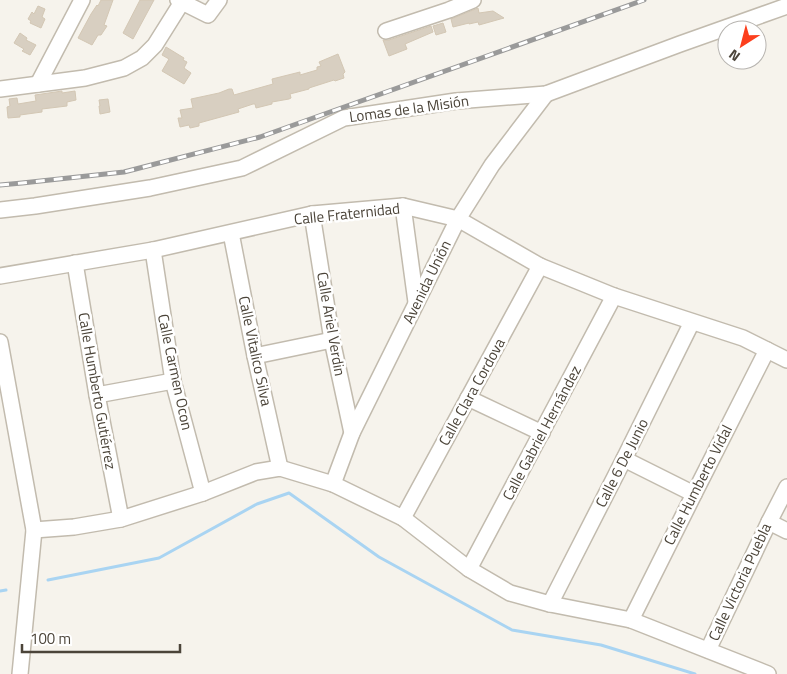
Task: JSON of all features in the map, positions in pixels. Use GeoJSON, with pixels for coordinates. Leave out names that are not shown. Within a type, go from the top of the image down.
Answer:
{"type":"FeatureCollection","features":[{"type":"Feature","properties":{"kind":"street"},"geometry":{"type":"LineString","coordinates":[[38,84],[82,0]]}},
{"type":"Feature","properties":{"kind":"street"},"geometry":{"type":"LineString","coordinates":[[0,89],[85,78],[124,68],[142,58],[155,45],[180,1],[208,14],[219,0]]}},
{"type":"Feature","properties":{"kind":"street"},"geometry":{"type":"LineString","coordinates":[[386,31],[473,0]]}},
{"type":"Feature","properties":{"kind":"street","name":"Lomas de la Misión"},"geometry":{"type":"LineString","coordinates":[[0,210],[150,188],[242,168],[344,118],[456,101],[546,94],[787,6]]}},
{"type":"Feature","properties":{"kind":"street","name":"Avenida Unión"},"geometry":{"type":"LineString","coordinates":[[333,484],[352,433],[458,219],[492,165],[546,94]]}},
{"type":"Feature","properties":{"kind":"street"},"geometry":{"type":"LineString","coordinates":[[403,206],[416,302]]}},
{"type":"Feature","properties":{"kind":"street","name":"Calle Fraternidad"},"geometry":{"type":"LineString","coordinates":[[0,276],[152,250],[312,214],[403,206],[458,219],[540,266],[614,296],[742,338],[787,360]]}},
{"type":"Feature","properties":{"kind":"street","name":"Calle Ariel Verdin"},"geometry":{"type":"LineString","coordinates":[[312,214],[332,340],[352,433]]}},
{"type":"Feature","properties":{"kind":"street","name":"Calle Vitalico Silva"},"geometry":{"type":"LineString","coordinates":[[231,233],[254,356],[280,468]]}},
{"type":"Feature","properties":{"kind":"street","name":"Calle Carmen Ocon"},"geometry":{"type":"LineString","coordinates":[[152,250],[173,381],[203,493]]}},
{"type":"Feature","properties":{"kind":"street","name":"Calle Humberto Gutiérrez"},"geometry":{"type":"LineString","coordinates":[[75,263],[97,395],[121,518]]}},
{"type":"Feature","properties":{"kind":"street","name":"Calle Clara Cordova"},"geometry":{"type":"LineString","coordinates":[[403,518],[540,266]]}},
{"type":"Feature","properties":{"kind":"street","name":"Calle Gabriel Hernández"},"geometry":{"type":"LineString","coordinates":[[469,569],[614,296]]}},
{"type":"Feature","properties":{"kind":"street","name":"Calle 6 De Junio"},"geometry":{"type":"LineString","coordinates":[[550,604],[692,322]]}},
{"type":"Feature","properties":{"kind":"street"},"geometry":{"type":"LineString","coordinates":[[254,356],[332,340]]}},
{"type":"Feature","properties":{"kind":"street"},"geometry":{"type":"LineString","coordinates":[[0,342],[34,530],[20,674]]}},
{"type":"Feature","properties":{"kind":"street","name":"Calle Humberto Vidal"},"geometry":{"type":"LineString","coordinates":[[631,620],[767,350]]}},
{"type":"Feature","properties":{"kind":"street"},"geometry":{"type":"LineString","coordinates":[[97,395],[173,381]]}},
{"type":"Feature","properties":{"kind":"street"},"geometry":{"type":"LineString","coordinates":[[468,398],[542,433]]}},
{"type":"Feature","properties":{"kind":"street"},"geometry":{"type":"LineString","coordinates":[[624,459],[694,494]]}},
{"type":"Feature","properties":{"kind":"street"},"geometry":{"type":"LineString","coordinates":[[34,530],[74,527],[121,518],[203,493],[256,472],[280,468],[333,484],[403,518],[469,569],[510,593],[550,604],[631,620],[768,674]]}},
{"type":"Feature","properties":{"kind":"street","name":"Calle Victoria Puebla"},"geometry":{"type":"LineString","coordinates":[[708,650],[787,487]]}},
{"type":"Feature","properties":{"kind":"street"},"geometry":{"type":"LineString","coordinates":[[769,522],[787,531]]}},
{"type":"Feature","properties":{"kind":"building"},"geometry":{"type":"Polygon","coordinates":[[[101,0],[113,0],[104,25],[107,26],[92,45],[78,38],[101,0]]]}},
{"type":"Feature","properties":{"kind":"building"},"geometry":{"type":"Polygon","coordinates":[[[140,0],[154,0],[133,39],[123,33],[140,0]]]}},
{"type":"Feature","properties":{"kind":"building"},"geometry":{"type":"Polygon","coordinates":[[[38,6],[45,9],[42,17],[45,19],[41,28],[30,23],[31,21],[28,19],[32,12],[34,14],[38,6]]]}},
{"type":"Feature","properties":{"kind":"building"},"geometry":{"type":"Polygon","coordinates":[[[478,8],[479,13],[493,11],[504,18],[479,25],[478,22],[453,27],[451,19],[478,8]]]}},
{"type":"Feature","properties":{"kind":"building"},"geometry":{"type":"Polygon","coordinates":[[[443,23],[446,32],[436,35],[433,26],[443,23]]]}},
{"type":"Feature","properties":{"kind":"building"},"geometry":{"type":"Polygon","coordinates":[[[431,26],[433,32],[405,44],[407,49],[389,56],[383,40],[389,40],[431,26]]]}},
{"type":"Feature","properties":{"kind":"building"},"geometry":{"type":"Polygon","coordinates":[[[20,33],[27,38],[26,40],[36,45],[30,55],[22,51],[24,49],[14,43],[20,33]]]}},
{"type":"Feature","properties":{"kind":"building"},"geometry":{"type":"Polygon","coordinates":[[[166,47],[184,58],[183,60],[187,62],[184,68],[191,73],[184,84],[162,71],[169,59],[162,55],[166,47]]]}},
{"type":"Feature","properties":{"kind":"building"},"geometry":{"type":"Polygon","coordinates":[[[338,54],[345,72],[343,74],[344,78],[290,94],[291,98],[272,102],[272,104],[256,108],[255,104],[253,104],[238,109],[239,112],[199,123],[199,126],[190,128],[189,125],[180,127],[178,118],[182,118],[180,110],[193,108],[191,99],[229,89],[232,89],[234,95],[273,84],[272,79],[300,72],[300,75],[317,70],[317,67],[321,66],[319,62],[338,54]]]}},
{"type":"Feature","properties":{"kind":"building"},"geometry":{"type":"Polygon","coordinates":[[[62,91],[62,93],[75,91],[76,100],[67,102],[67,106],[42,109],[42,112],[8,118],[7,107],[10,106],[9,99],[17,98],[18,104],[36,101],[35,95],[62,91]]]}},
{"type":"Feature","properties":{"kind":"building"},"geometry":{"type":"Polygon","coordinates":[[[108,99],[110,112],[100,114],[99,100],[108,99]]]}},
{"type":"Feature","properties":{"kind":"waterway"},"geometry":{"type":"LineString","coordinates":[[48,580],[159,558],[257,504],[289,493],[379,557],[512,630],[601,645],[695,674]]}},
{"type":"Feature","properties":{"kind":"waterway"},"geometry":{"type":"LineString","coordinates":[[0,591],[6,590]]}},
{"type":"Feature","properties":{"kind":"railway"},"geometry":{"type":"LineString","coordinates":[[0,185],[124,172],[260,137],[644,0]]}}]}
